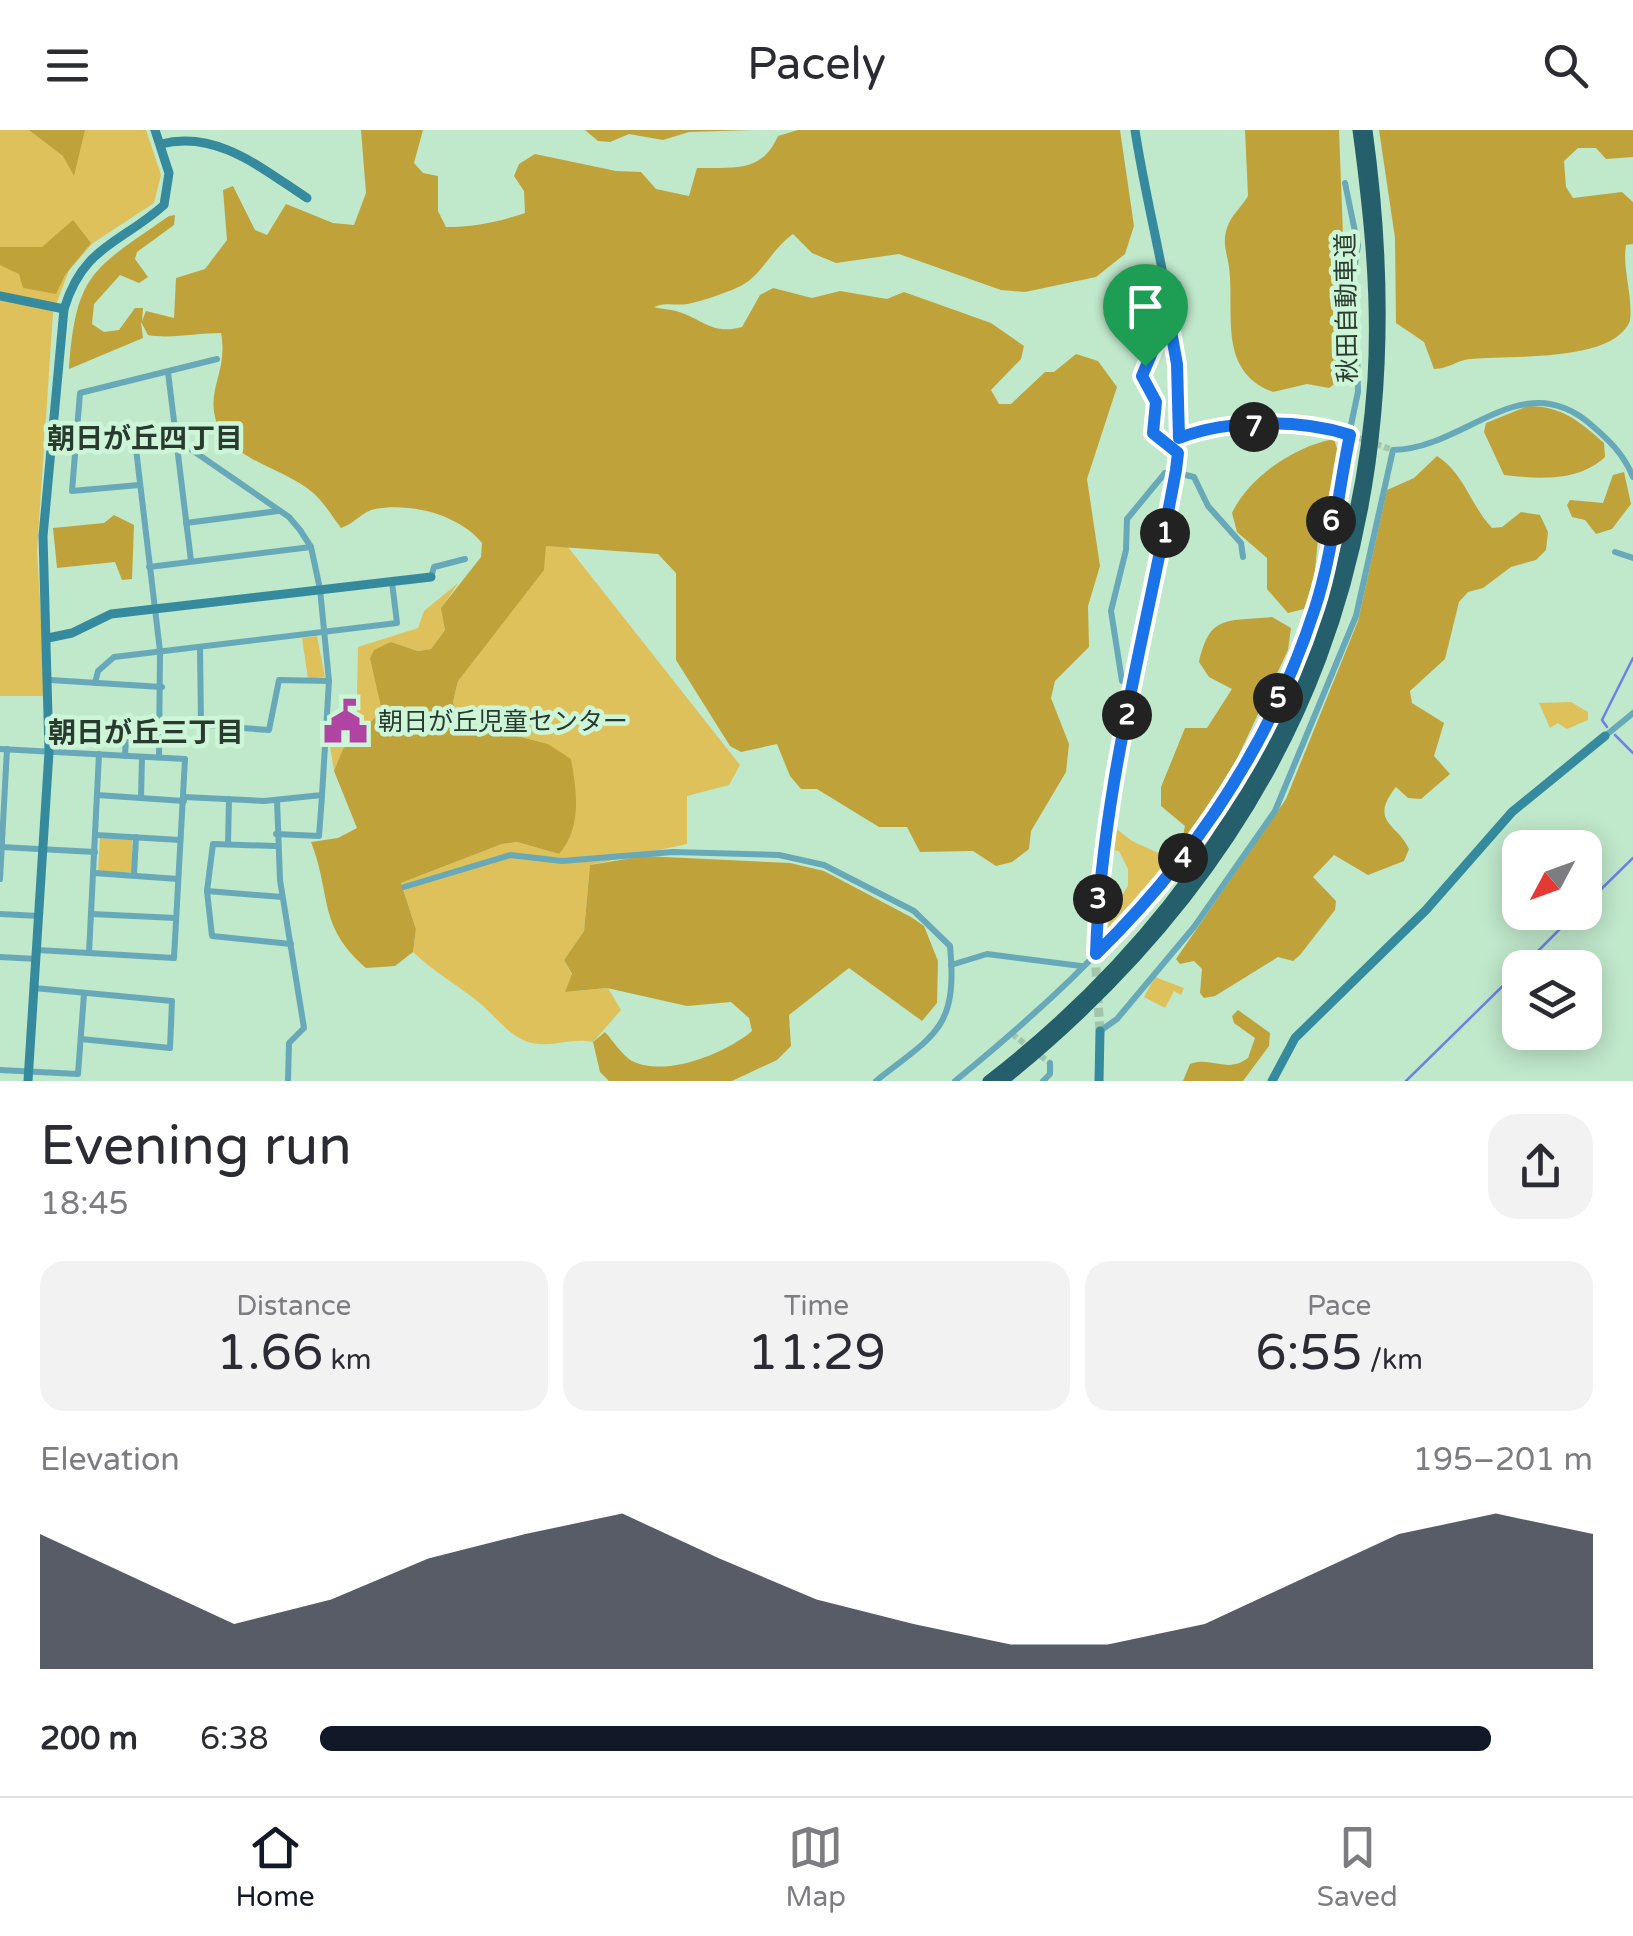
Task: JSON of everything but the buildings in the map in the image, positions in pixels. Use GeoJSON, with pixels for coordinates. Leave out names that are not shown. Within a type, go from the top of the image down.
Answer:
{"type":"FeatureCollection","features":[{"type":"Feature","properties":{"kind":"highway","name":"秋田自動車道"},"geometry":{"type":"LineString","coordinates":[[988,1081],[1104,981],[1191,879],[1252,785],[1318,645],[1358,501],[1371,396],[1371,249],[1358,130]]}},
{"type":"Feature","properties":{"kind":"highway","name":"秋田自動車道"},"geometry":{"type":"LineString","coordinates":[[1003,1081],[1110,988],[1198,885],[1260,790],[1326,648],[1366,503],[1382,376],[1380,249],[1367,130]]}},
{"type":"Feature","properties":{"kind":"street"},"geometry":{"type":"LineString","coordinates":[[29,1076],[49,752],[43,536],[64,309],[72,283],[85,262],[164,205],[170,174],[155,130]]}},
{"type":"Feature","properties":{"kind":"street"},"geometry":{"type":"LineString","coordinates":[[1096,954],[1098,892],[1132,686],[1176,472],[1179,438],[1177,364],[1135,130]]}},
{"type":"Feature","properties":{"kind":"street"},"geometry":{"type":"LineString","coordinates":[[162,144],[185,134],[222,142],[307,198]]}},
{"type":"Feature","properties":{"kind":"street"},"geometry":{"type":"LineString","coordinates":[[955,1081],[1064,989],[1081,966],[1147,904],[1210,822],[1286,682],[1316,606],[1359,373],[1348,288],[1358,246],[1345,182]]}},
{"type":"Feature","properties":{"kind":"street"},"geometry":{"type":"LineString","coordinates":[[0,296],[64,309]]}},
{"type":"Feature","properties":{"kind":"street"},"geometry":{"type":"LineString","coordinates":[[1170,326],[1158,338],[1142,376],[1156,402],[1155,438],[1178,453]]}},
{"type":"Feature","properties":{"kind":"street"},"geometry":{"type":"LineString","coordinates":[[139,485],[72,491],[80,393],[217,359]]}},
{"type":"Feature","properties":{"kind":"street"},"geometry":{"type":"LineString","coordinates":[[168,372],[191,561]]}},
{"type":"Feature","properties":{"kind":"street"},"geometry":{"type":"LineString","coordinates":[[1100,1081],[1100,1030],[1117,1019],[1194,927],[1276,811],[1356,616],[1392,450],[1423,448],[1515,406],[1553,402],[1573,410],[1614,445],[1633,477]]}},
{"type":"Feature","properties":{"kind":"street"},"geometry":{"type":"LineString","coordinates":[[1179,438],[1205,428],[1292,425],[1322,426],[1350,435]]}},
{"type":"Feature","properties":{"kind":"street"},"geometry":{"type":"LineString","coordinates":[[52,442],[134,432],[176,439],[294,523],[311,547],[320,589],[329,681],[320,836],[276,834]]}},
{"type":"Feature","properties":{"kind":"street"},"geometry":{"type":"LineString","coordinates":[[134,432],[160,651],[159,757]]}},
{"type":"Feature","properties":{"kind":"street"},"geometry":{"type":"LineString","coordinates":[[1132,686],[1122,681],[1110,629],[1126,550],[1127,519],[1135,504],[1165,474],[1176,472],[1194,477],[1208,506],[1241,543],[1243,557]]}},
{"type":"Feature","properties":{"kind":"street"},"geometry":{"type":"LineString","coordinates":[[186,523],[278,511]]}},
{"type":"Feature","properties":{"kind":"street"},"geometry":{"type":"LineString","coordinates":[[149,568],[311,547]]}},
{"type":"Feature","properties":{"kind":"street"},"geometry":{"type":"LineString","coordinates":[[1616,552],[1633,558]]}},
{"type":"Feature","properties":{"kind":"street"},"geometry":{"type":"LineString","coordinates":[[48,638],[72,633],[111,614],[431,577],[434,567],[464,558]]}},
{"type":"Feature","properties":{"kind":"street"},"geometry":{"type":"LineString","coordinates":[[96,683],[98,671],[114,658],[397,623],[392,582]]}},
{"type":"Feature","properties":{"kind":"street"},"geometry":{"type":"LineString","coordinates":[[200,648],[200,724]]}},
{"type":"Feature","properties":{"kind":"street"},"geometry":{"type":"LineString","coordinates":[[50,680],[162,687]]}},
{"type":"Feature","properties":{"kind":"street"},"geometry":{"type":"LineString","coordinates":[[161,722],[268,730],[280,680],[329,681]]}},
{"type":"Feature","properties":{"kind":"street"},"geometry":{"type":"LineString","coordinates":[[1272,1081],[1295,1038],[1426,910],[1512,812],[1633,713]]}},
{"type":"Feature","properties":{"kind":"street"},"geometry":{"type":"LineString","coordinates":[[122,735],[126,736],[125,756]]}},
{"type":"Feature","properties":{"kind":"street"},"geometry":{"type":"LineString","coordinates":[[0,878],[3,749],[185,759],[174,958],[89,953],[0,956]]}},
{"type":"Feature","properties":{"kind":"street"},"geometry":{"type":"LineString","coordinates":[[89,953],[100,754]]}},
{"type":"Feature","properties":{"kind":"street"},"geometry":{"type":"LineString","coordinates":[[141,798],[142,757]]}},
{"type":"Feature","properties":{"kind":"street"},"geometry":{"type":"LineString","coordinates":[[98,794],[277,800],[322,796]]}},
{"type":"Feature","properties":{"kind":"street"},"geometry":{"type":"LineString","coordinates":[[228,844],[229,799]]}},
{"type":"Feature","properties":{"kind":"street"},"geometry":{"type":"LineString","coordinates":[[277,800],[276,846],[280,852],[282,897],[304,1028],[290,1043],[288,1081]]}},
{"type":"Feature","properties":{"kind":"street"},"geometry":{"type":"LineString","coordinates":[[96,835],[180,840]]}},
{"type":"Feature","properties":{"kind":"street"},"geometry":{"type":"LineString","coordinates":[[134,876],[136,836]]}},
{"type":"Feature","properties":{"kind":"street"},"geometry":{"type":"LineString","coordinates":[[276,846],[212,844],[207,891],[212,936],[292,944]]}},
{"type":"Feature","properties":{"kind":"street"},"geometry":{"type":"LineString","coordinates":[[1,847],[95,852]]}},
{"type":"Feature","properties":{"kind":"street"},"geometry":{"type":"LineString","coordinates":[[404,887],[510,855],[562,861],[673,852],[779,854],[824,865],[914,911],[942,934],[952,965],[954,990],[934,1034],[919,1052],[876,1081]]}},
{"type":"Feature","properties":{"kind":"street"},"geometry":{"type":"LineString","coordinates":[[94,873],[178,879]]}},
{"type":"Feature","properties":{"kind":"street"},"geometry":{"type":"LineString","coordinates":[[207,891],[282,897]]}},
{"type":"Feature","properties":{"kind":"street"},"geometry":{"type":"LineString","coordinates":[[0,914],[40,916]]}},
{"type":"Feature","properties":{"kind":"street"},"geometry":{"type":"LineString","coordinates":[[91,914],[176,918]]}},
{"type":"Feature","properties":{"kind":"street"},"geometry":{"type":"LineString","coordinates":[[952,965],[987,954],[1081,966]]}},
{"type":"Feature","properties":{"kind":"street"},"geometry":{"type":"LineString","coordinates":[[34,988],[172,1002],[170,1048],[81,1038]]}},
{"type":"Feature","properties":{"kind":"street"},"geometry":{"type":"LineString","coordinates":[[0,1070],[29,1076],[78,1074],[84,994]]}},
{"type":"Feature","properties":{"kind":"street"},"geometry":{"type":"LineString","coordinates":[[1043,1081],[1050,1074],[1050,1062]]}},
{"type":"Feature","properties":{"kind":"shaded area"},"geometry":{"type":"Polygon","coordinates":[[[0,130],[146,130],[161,175],[154,203],[93,243],[69,270],[53,313],[37,551],[46,696],[0,696],[0,130]]]}},
{"type":"Feature","properties":{"kind":"shaded area"},"geometry":{"type":"Polygon","coordinates":[[[29,130],[85,130],[74,176],[63,156],[29,130]]]}},
{"type":"Feature","properties":{"kind":"shaded area"},"geometry":{"type":"Polygon","coordinates":[[[361,130],[423,130],[414,163],[423,173],[438,176],[438,211],[446,227],[486,223],[525,213],[524,191],[514,176],[519,164],[535,154],[616,171],[641,172],[656,189],[689,196],[697,168],[755,163],[778,136],[798,130],[1120,130],[1134,226],[1125,254],[1096,277],[1025,292],[1001,290],[899,254],[836,263],[812,253],[793,234],[740,286],[692,303],[654,307],[679,312],[715,328],[732,329],[742,327],[760,295],[773,288],[812,298],[840,291],[887,299],[904,292],[991,323],[1024,346],[1021,359],[991,390],[999,404],[1011,404],[1045,372],[1054,372],[1076,354],[1098,361],[1117,387],[1087,479],[1100,566],[1088,606],[1089,647],[1055,681],[1051,698],[1069,744],[1066,772],[1031,831],[1029,849],[1012,862],[996,866],[973,851],[920,852],[907,827],[879,827],[817,789],[801,789],[790,776],[777,744],[741,752],[730,746],[676,660],[676,573],[658,554],[546,546],[544,570],[458,681],[453,702],[461,721],[548,744],[571,759],[576,809],[566,844],[559,854],[517,842],[502,844],[401,883],[416,929],[413,952],[395,966],[366,968],[350,952],[328,909],[311,842],[338,838],[357,828],[334,771],[343,749],[382,711],[370,659],[374,650],[391,642],[418,651],[431,649],[445,630],[441,608],[481,557],[482,543],[448,518],[403,507],[371,510],[341,528],[312,492],[242,453],[221,431],[215,417],[221,333],[148,335],[141,322],[143,338],[69,369],[72,336],[84,291],[106,262],[169,216],[175,215],[174,225],[137,252],[135,259],[148,277],[139,283],[120,275],[94,304],[92,324],[104,332],[119,330],[135,308],[143,308],[142,321],[146,311],[174,318],[176,278],[205,269],[227,240],[223,190],[233,186],[255,230],[267,235],[286,204],[333,223],[354,225],[366,193],[361,130]]]}},
{"type":"Feature","properties":{"kind":"shaded area"},"geometry":{"type":"Polygon","coordinates":[[[585,130],[753,130],[689,132],[663,140],[629,134],[610,142],[598,141],[585,130]]]}},
{"type":"Feature","properties":{"kind":"shaded area"},"geometry":{"type":"Polygon","coordinates":[[[1245,130],[1339,130],[1347,340],[1337,382],[1329,388],[1307,384],[1273,392],[1243,370],[1236,355],[1225,238],[1231,219],[1248,196],[1245,130]]]}},
{"type":"Feature","properties":{"kind":"shaded area"},"geometry":{"type":"Polygon","coordinates":[[[1379,130],[1633,130],[1633,157],[1606,159],[1596,148],[1578,148],[1564,161],[1566,187],[1573,198],[1622,192],[1633,202],[1633,244],[1626,245],[1625,254],[1630,321],[1620,335],[1582,350],[1470,359],[1434,369],[1424,342],[1396,323],[1395,238],[1379,130]]]}},
{"type":"Feature","properties":{"kind":"shaded area"},"geometry":{"type":"Polygon","coordinates":[[[73,220],[91,243],[65,275],[56,294],[23,288],[19,274],[0,265],[0,247],[42,247],[73,220]]]}},
{"type":"Feature","properties":{"kind":"shaded area"},"geometry":{"type":"Polygon","coordinates":[[[1528,406],[1551,409],[1578,422],[1604,443],[1605,457],[1570,475],[1504,475],[1484,432],[1486,423],[1528,406]]]}},
{"type":"Feature","properties":{"kind":"shaded area"},"geometry":{"type":"Polygon","coordinates":[[[1334,439],[1339,455],[1318,538],[1313,593],[1304,609],[1288,613],[1267,589],[1267,558],[1237,532],[1232,513],[1250,487],[1275,465],[1304,448],[1334,439]]]}},
{"type":"Feature","properties":{"kind":"shaded area"},"geometry":{"type":"Polygon","coordinates":[[[1437,456],[1461,480],[1492,528],[1502,527],[1521,512],[1540,515],[1548,532],[1546,550],[1536,560],[1511,567],[1483,588],[1468,592],[1459,602],[1445,659],[1410,691],[1412,703],[1444,723],[1434,756],[1450,774],[1421,799],[1408,798],[1396,787],[1388,799],[1385,815],[1409,849],[1404,861],[1368,875],[1334,855],[1313,877],[1336,901],[1335,910],[1300,955],[1293,961],[1278,957],[1215,996],[1204,998],[1200,993],[1202,969],[1194,961],[1180,964],[1176,959],[1286,799],[1358,621],[1387,490],[1414,478],[1437,456]]]}},
{"type":"Feature","properties":{"kind":"shaded area"},"geometry":{"type":"Polygon","coordinates":[[[1624,472],[1631,504],[1612,529],[1596,534],[1585,520],[1572,517],[1567,505],[1570,500],[1603,503],[1613,475],[1624,472]]]}},
{"type":"Feature","properties":{"kind":"shaded area"},"geometry":{"type":"Polygon","coordinates":[[[114,515],[134,525],[132,579],[122,580],[115,562],[57,568],[53,528],[104,523],[114,515]]]}},
{"type":"Feature","properties":{"kind":"shaded area"},"geometry":{"type":"Polygon","coordinates":[[[546,546],[568,547],[740,765],[729,785],[687,796],[687,844],[590,865],[584,931],[564,960],[572,975],[566,992],[608,988],[621,1010],[593,1042],[546,1044],[520,1038],[413,952],[416,929],[401,883],[502,844],[517,842],[559,854],[548,744],[461,721],[453,702],[458,681],[546,546]]]}},
{"type":"Feature","properties":{"kind":"shaded area"},"geometry":{"type":"Polygon","coordinates":[[[458,583],[442,608],[445,630],[431,649],[418,651],[391,642],[370,660],[383,711],[356,738],[358,647],[418,628],[424,611],[458,583]]]}},
{"type":"Feature","properties":{"kind":"shaded area"},"geometry":{"type":"Polygon","coordinates":[[[1272,617],[1291,628],[1288,650],[1222,791],[1186,841],[1182,840],[1185,826],[1161,806],[1161,787],[1185,728],[1207,728],[1232,689],[1209,677],[1199,662],[1203,646],[1223,623],[1272,617]]]}},
{"type":"Feature","properties":{"kind":"shaded area"},"geometry":{"type":"Polygon","coordinates":[[[317,636],[325,677],[308,679],[302,638],[317,636]]]}},
{"type":"Feature","properties":{"kind":"shaded area"},"geometry":{"type":"Polygon","coordinates":[[[1571,702],[1588,712],[1588,720],[1567,729],[1558,723],[1550,728],[1539,703],[1571,702]]]}},
{"type":"Feature","properties":{"kind":"shaded area"},"geometry":{"type":"Polygon","coordinates":[[[329,739],[355,739],[343,753],[334,771],[329,739]]]}},
{"type":"Feature","properties":{"kind":"shaded area"},"geometry":{"type":"Polygon","coordinates":[[[1114,827],[1132,841],[1174,860],[1141,904],[1106,934],[1112,910],[1128,886],[1128,869],[1119,851],[1111,850],[1114,827]]]}},
{"type":"Feature","properties":{"kind":"shaded area"},"geometry":{"type":"Polygon","coordinates":[[[100,838],[132,840],[132,872],[98,872],[100,838]]]}},
{"type":"Feature","properties":{"kind":"shaded area"},"geometry":{"type":"Polygon","coordinates":[[[644,856],[790,863],[824,871],[924,926],[938,961],[937,1003],[922,1021],[849,968],[789,1015],[791,1046],[777,1060],[732,1081],[609,1081],[600,1072],[593,1042],[605,1032],[632,1061],[661,1067],[712,1055],[752,1031],[749,1018],[731,1002],[687,1006],[607,988],[565,992],[572,974],[564,960],[584,931],[590,865],[644,856]]]}},
{"type":"Feature","properties":{"kind":"shaded area"},"geometry":{"type":"Polygon","coordinates":[[[1155,977],[1184,988],[1181,995],[1174,991],[1165,1008],[1144,997],[1155,977]]]}},
{"type":"Feature","properties":{"kind":"shaded area"},"geometry":{"type":"Polygon","coordinates":[[[1238,1010],[1270,1033],[1269,1046],[1243,1081],[1183,1081],[1190,1064],[1233,1065],[1248,1058],[1255,1038],[1234,1023],[1232,1016],[1238,1010]]]}},
{"type":"Feature","properties":{"kind":"waterway"},"geometry":{"type":"LineString","coordinates":[[1607,727],[1602,720],[1633,658]]}},
{"type":"Feature","properties":{"kind":"waterway"},"geometry":{"type":"LineString","coordinates":[[1615,735],[1633,753]]}},
{"type":"Feature","properties":{"kind":"waterway"},"geometry":{"type":"LineString","coordinates":[[1602,888],[1633,858]]}},
{"type":"Feature","properties":{"kind":"waterway"},"geometry":{"type":"LineString","coordinates":[[1539,950],[1559,930]]}},
{"type":"Feature","properties":{"kind":"waterway"},"geometry":{"type":"LineString","coordinates":[[1406,1081],[1502,987]]}},
{"type":"Feature","properties":{"kind":"tunnel"},"geometry":{"type":"LineString","coordinates":[[1350,435],[1393,450]]}},
{"type":"Feature","properties":{"kind":"tunnel"},"geometry":{"type":"LineString","coordinates":[[1095,954],[1100,1031]]}},
{"type":"Feature","properties":{"kind":"tunnel"},"geometry":{"type":"LineString","coordinates":[[1012,1034],[1050,1063]]}},
{"type":"Feature","properties":{"kind":"place","name":"朝日が丘児童センター"},"geometry":{"type":"Point","coordinates":[345,722]}},
{"type":"Feature","properties":{"kind":"district","name":"朝日が丘四丁目"},"geometry":{"type":"Point","coordinates":[145,439]}},
{"type":"Feature","properties":{"kind":"district","name":"朝日が丘三丁目"},"geometry":{"type":"Point","coordinates":[146,733]}},
{"type":"Feature","properties":{"kind":"route"},"geometry":{"type":"LineString","coordinates":[[1170,326],[1180,395],[1179,438],[1205,428],[1292,425],[1322,426],[1350,435],[1316,606],[1286,682],[1224,802],[1147,904],[1096,954],[1098,892],[1113,790],[1178,453],[1153,433],[1156,398],[1142,380],[1145,366],[1162,330],[1170,326]]}}]}
